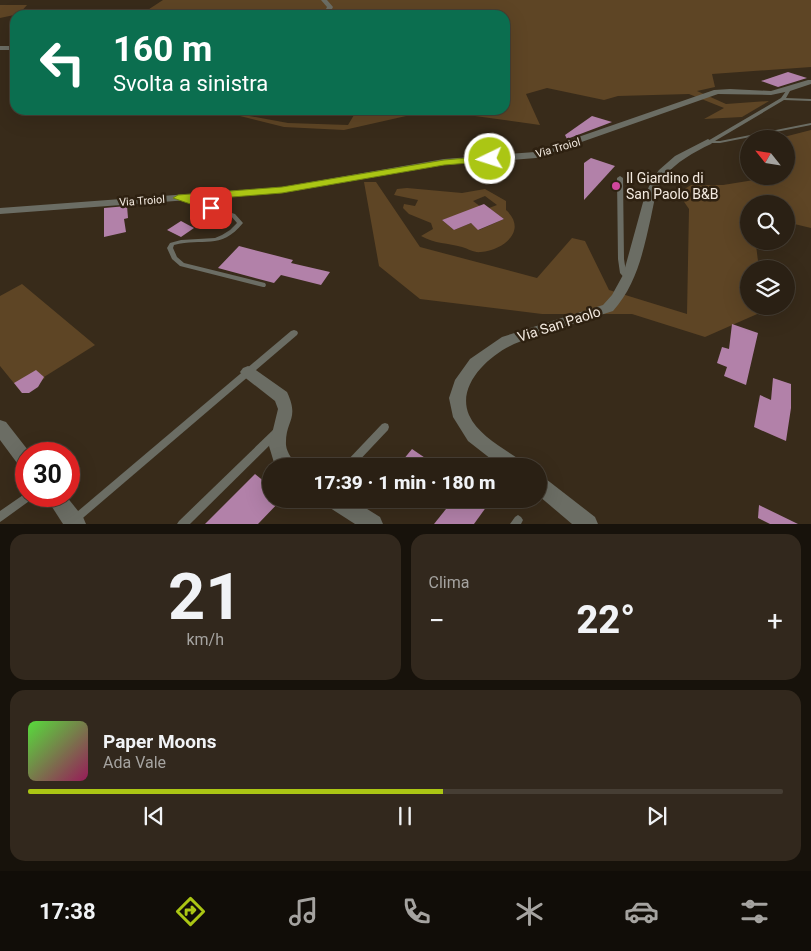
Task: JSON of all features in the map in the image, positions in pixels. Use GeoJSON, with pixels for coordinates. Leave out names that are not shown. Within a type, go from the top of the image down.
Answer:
{"type":"FeatureCollection","features":[{"type":"Feature","properties":{"kind":"street"},"geometry":{"type":"LineString","coordinates":[[324,0],[330,7],[328,10]]}},
{"type":"Feature","properties":{"kind":"street","name":"Via Troiol"},"geometry":{"type":"LineString","coordinates":[[0,212],[282,190],[444,162],[536,155],[717,92],[733,89],[785,94],[808,82]]}},
{"type":"Feature","properties":{"kind":"street","name":"Via San Paolo"},"geometry":{"type":"LineString","coordinates":[[503,458],[474,436],[461,417],[457,398],[463,380],[475,363],[507,341],[608,308],[620,298],[630,279],[652,189],[662,173],[679,158],[708,142]]}},
{"type":"Feature","properties":{"kind":"street"},"geometry":{"type":"LineString","coordinates":[[248,372],[281,397],[286,408],[278,431],[277,444],[280,458]]}},
{"type":"Feature","properties":{"kind":"street"},"geometry":{"type":"LineString","coordinates":[[0,427],[15,447]]}},
{"type":"Feature","properties":{"kind":"street"},"geometry":{"type":"LineString","coordinates":[[547,491],[588,524]]}},
{"type":"Feature","properties":{"kind":"street"},"geometry":{"type":"LineString","coordinates":[[63,507],[75,522]]}},
{"type":"Feature","properties":{"kind":"street"},"geometry":{"type":"LineString","coordinates":[[348,508],[373,524]]}},
{"type":"Feature","properties":{"kind":"lane"},"geometry":{"type":"LineString","coordinates":[[708,142],[785,94],[811,100]]}},
{"type":"Feature","properties":{"kind":"lane"},"geometry":{"type":"LineString","coordinates":[[708,142],[720,142],[811,124]]}},
{"type":"Feature","properties":{"kind":"lane"},"geometry":{"type":"LineString","coordinates":[[620,178],[621,259],[623,273],[630,279]]}},
{"type":"Feature","properties":{"kind":"lane"},"geometry":{"type":"LineString","coordinates":[[178,198],[224,212],[239,219],[240,223],[228,235],[220,238],[172,244],[170,248],[174,258],[182,265],[263,285]]}},
{"type":"Feature","properties":{"kind":"lane"},"geometry":{"type":"LineString","coordinates":[[75,522],[294,333]]}},
{"type":"Feature","properties":{"kind":"lane"},"geometry":{"type":"LineString","coordinates":[[356,458],[385,427]]}},
{"type":"Feature","properties":{"kind":"lane"},"geometry":{"type":"LineString","coordinates":[[182,524],[278,431]]}},
{"type":"Feature","properties":{"kind":"lane"},"geometry":{"type":"LineString","coordinates":[[0,518],[15,507]]}},
{"type":"Feature","properties":{"kind":"shaded area"},"geometry":{"type":"Polygon","coordinates":[[[163,0],[811,0],[811,67],[712,74],[715,87],[697,91],[726,104],[769,101],[742,117],[704,119],[724,108],[689,94],[618,96],[604,100],[547,88],[526,94],[540,125],[475,115],[510,115],[510,10],[148,10],[163,0]]]}},
{"type":"Feature","properties":{"kind":"shaded area"},"geometry":{"type":"Polygon","coordinates":[[[0,5],[27,5],[23,10],[10,10],[10,16],[0,18],[0,5]]]}},
{"type":"Feature","properties":{"kind":"shaded area"},"geometry":{"type":"Polygon","coordinates":[[[236,115],[288,123],[348,125],[354,115],[411,115],[344,130],[284,127],[236,115]]]}},
{"type":"Feature","properties":{"kind":"shaded area"},"geometry":{"type":"Polygon","coordinates":[[[811,130],[811,228],[795,224],[795,195],[740,195],[740,250],[757,250],[758,260],[740,260],[740,315],[755,315],[705,337],[632,314],[542,314],[420,299],[379,266],[364,182],[376,182],[420,247],[537,278],[572,238],[585,241],[609,290],[687,314],[689,209],[678,193],[691,185],[723,185],[740,182],[740,185],[795,185],[795,134],[811,130]]]}},
{"type":"Feature","properties":{"kind":"shaded area"},"geometry":{"type":"Polygon","coordinates":[[[407,188],[462,193],[485,189],[506,201],[506,210],[512,217],[515,225],[514,232],[505,243],[481,252],[431,241],[421,236],[433,229],[431,223],[409,214],[403,208],[404,204],[415,206],[418,200],[394,195],[397,189],[407,188]],[[485,196],[473,201],[489,213],[454,216],[442,220],[454,230],[471,223],[479,230],[504,219],[489,208],[497,205],[485,196]]]}},
{"type":"Feature","properties":{"kind":"shaded area"},"geometry":{"type":"Polygon","coordinates":[[[22,284],[95,345],[22,393],[0,366],[0,296],[22,284]]]}},
{"type":"Feature","properties":{"kind":"building"},"geometry":{"type":"Polygon","coordinates":[[[788,72],[807,78],[778,87],[761,81],[788,72]]]}},
{"type":"Feature","properties":{"kind":"building"},"geometry":{"type":"Polygon","coordinates":[[[592,116],[612,122],[567,139],[565,135],[592,116]]]}},
{"type":"Feature","properties":{"kind":"building"},"geometry":{"type":"Polygon","coordinates":[[[591,158],[615,166],[584,200],[584,163],[591,158]]]}},
{"type":"Feature","properties":{"kind":"building"},"geometry":{"type":"Polygon","coordinates":[[[484,204],[504,219],[478,230],[471,223],[454,230],[442,220],[484,204]]]}},
{"type":"Feature","properties":{"kind":"building"},"geometry":{"type":"Polygon","coordinates":[[[127,206],[128,218],[124,219],[126,232],[104,237],[104,208],[127,206]]]}},
{"type":"Feature","properties":{"kind":"building"},"geometry":{"type":"Polygon","coordinates":[[[181,221],[194,228],[181,237],[167,230],[181,221]]]}},
{"type":"Feature","properties":{"kind":"building"},"geometry":{"type":"Polygon","coordinates":[[[239,246],[293,260],[291,263],[330,272],[321,285],[281,275],[274,283],[218,268],[239,246]]]}},
{"type":"Feature","properties":{"kind":"building"},"geometry":{"type":"Polygon","coordinates":[[[732,324],[758,333],[746,385],[724,376],[727,367],[717,363],[722,347],[729,349],[732,324]]]}},
{"type":"Feature","properties":{"kind":"building"},"geometry":{"type":"Polygon","coordinates":[[[36,370],[44,377],[38,387],[29,393],[22,393],[14,383],[36,370]]]}},
{"type":"Feature","properties":{"kind":"building"},"geometry":{"type":"Polygon","coordinates":[[[773,378],[791,384],[791,408],[786,441],[754,427],[760,395],[771,400],[773,378]]]}},
{"type":"Feature","properties":{"kind":"building"},"geometry":{"type":"Polygon","coordinates":[[[412,449],[425,458],[405,458],[412,449]]]}},
{"type":"Feature","properties":{"kind":"building"},"geometry":{"type":"Polygon","coordinates":[[[255,474],[262,480],[262,508],[273,508],[258,524],[205,524],[255,474]]]}},
{"type":"Feature","properties":{"kind":"building"},"geometry":{"type":"Polygon","coordinates":[[[759,505],[798,524],[770,524],[758,518],[759,505]]]}},
{"type":"Feature","properties":{"kind":"building"},"geometry":{"type":"Polygon","coordinates":[[[447,508],[486,508],[474,524],[434,524],[447,508]]]}},
{"type":"Feature","properties":{"kind":"place","name":"Il Giardino di San Paolo B&B"},"geometry":{"type":"Point","coordinates":[616,186]}},
{"type":"Feature","properties":{"kind":"route"},"geometry":{"type":"LineString","coordinates":[[211,208],[178,198],[282,190],[444,162],[490,159]]}}]}
